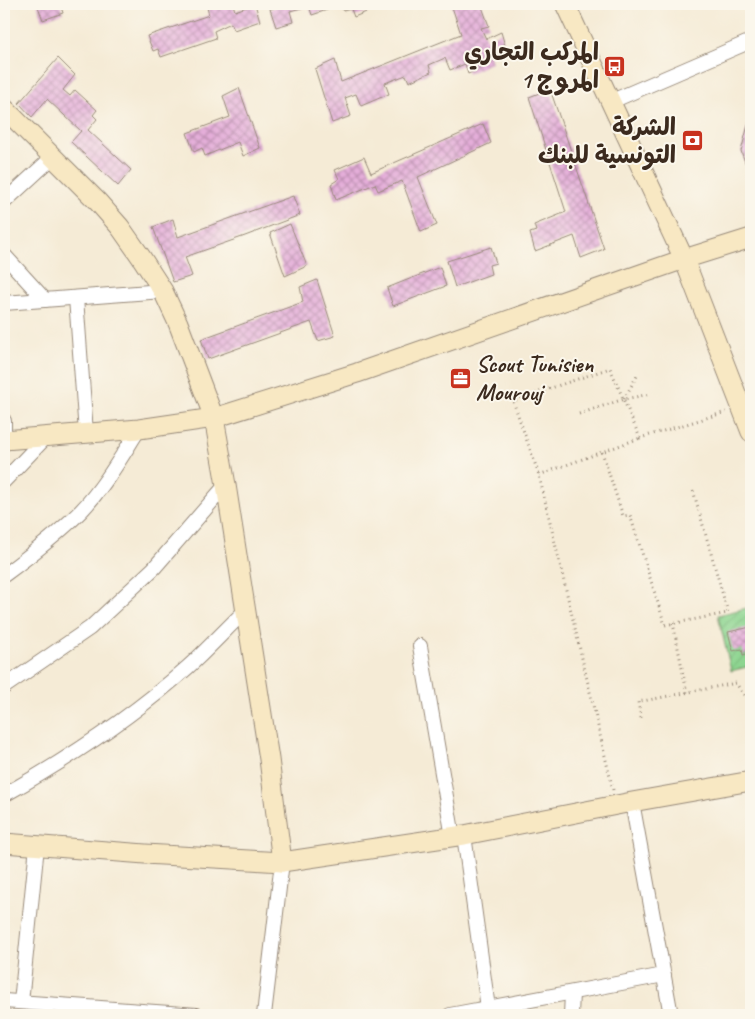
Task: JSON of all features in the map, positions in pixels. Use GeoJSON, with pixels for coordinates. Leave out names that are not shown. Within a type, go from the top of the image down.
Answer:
{"type":"FeatureCollection","features":[{"type":"Feature","properties":{"kind":"street"},"geometry":{"type":"LineString","coordinates":[[566,4],[684,258],[751,432]]}},
{"type":"Feature","properties":{"kind":"street"},"geometry":{"type":"LineString","coordinates":[[612,100],[751,41]]}},
{"type":"Feature","properties":{"kind":"street"},"geometry":{"type":"LineString","coordinates":[[5,111],[54,156],[120,227],[163,292],[178,323],[214,418],[269,759],[282,862],[264,1015]]}},
{"type":"Feature","properties":{"kind":"street"},"geometry":{"type":"LineString","coordinates":[[4,202],[54,156]]}},
{"type":"Feature","properties":{"kind":"street"},"geometry":{"type":"LineString","coordinates":[[4,434],[46,437],[139,429],[214,418],[357,373],[684,258],[751,238]]}},
{"type":"Feature","properties":{"kind":"street"},"geometry":{"type":"LineString","coordinates":[[4,256],[45,300]]}},
{"type":"Feature","properties":{"kind":"street"},"geometry":{"type":"LineString","coordinates":[[4,303],[163,292]]}},
{"type":"Feature","properties":{"kind":"street"},"geometry":{"type":"LineString","coordinates":[[76,298],[86,433]]}},
{"type":"Feature","properties":{"kind":"street"},"geometry":{"type":"LineString","coordinates":[[4,575],[37,552],[82,510],[112,472],[139,429]]}},
{"type":"Feature","properties":{"kind":"street"},"geometry":{"type":"LineString","coordinates":[[4,481],[46,437]]}},
{"type":"Feature","properties":{"kind":"street"},"geometry":{"type":"LineString","coordinates":[[4,687],[90,628],[154,568],[226,485]]}},
{"type":"Feature","properties":{"kind":"street"},"geometry":{"type":"LineString","coordinates":[[4,794],[57,765],[128,716],[188,667],[245,610]]}},
{"type":"Feature","properties":{"kind":"street"},"geometry":{"type":"LineString","coordinates":[[420,646],[458,836],[488,1008]]}},
{"type":"Feature","properties":{"kind":"street"},"geometry":{"type":"LineString","coordinates":[[4,843],[282,862],[458,836],[625,803],[751,781]]}},
{"type":"Feature","properties":{"kind":"street"},"geometry":{"type":"LineString","coordinates":[[625,803],[664,975],[671,1015]]}},
{"type":"Feature","properties":{"kind":"street"},"geometry":{"type":"LineString","coordinates":[[22,1002],[37,846]]}},
{"type":"Feature","properties":{"kind":"street"},"geometry":{"type":"LineString","coordinates":[[450,1015],[664,975]]}},
{"type":"Feature","properties":{"kind":"street"},"geometry":{"type":"LineString","coordinates":[[571,1015],[572,993]]}},
{"type":"Feature","properties":{"kind":"street"},"geometry":{"type":"LineString","coordinates":[[4,1001],[197,1015]]}},
{"type":"Feature","properties":{"kind":"path"},"geometry":{"type":"LineString","coordinates":[[625,803],[539,475],[513,401],[610,368],[640,438]]}},
{"type":"Feature","properties":{"kind":"path"},"geometry":{"type":"LineString","coordinates":[[624,400],[638,374]]}},
{"type":"Feature","properties":{"kind":"path"},"geometry":{"type":"LineString","coordinates":[[579,414],[651,394]]}},
{"type":"Feature","properties":{"kind":"path"},"geometry":{"type":"LineString","coordinates":[[539,475],[640,438],[742,408]]}},
{"type":"Feature","properties":{"kind":"path"},"geometry":{"type":"LineString","coordinates":[[602,452],[623,516],[630,515],[665,625],[728,613],[693,490]]}},
{"type":"Feature","properties":{"kind":"path"},"geometry":{"type":"LineString","coordinates":[[673,623],[687,693]]}},
{"type":"Feature","properties":{"kind":"path"},"geometry":{"type":"LineString","coordinates":[[641,718],[638,702],[736,683],[751,706]]}},
{"type":"Feature","properties":{"kind":"green space"},"geometry":{"type":"Polygon","coordinates":[[[751,607],[751,666],[731,671],[718,615],[751,607]]]}},
{"type":"Feature","properties":{"kind":"building"},"geometry":{"type":"Polygon","coordinates":[[[37,4],[60,4],[63,13],[43,20],[37,4]]]}},
{"type":"Feature","properties":{"kind":"building"},"geometry":{"type":"Polygon","coordinates":[[[206,4],[233,4],[235,11],[255,4],[260,21],[234,30],[231,23],[214,31],[216,38],[161,57],[158,49],[153,51],[147,36],[209,15],[206,4]]]}},
{"type":"Feature","properties":{"kind":"building"},"geometry":{"type":"Polygon","coordinates":[[[276,4],[386,4],[354,17],[351,9],[343,11],[342,5],[312,15],[309,6],[290,11],[293,22],[276,27],[270,9],[276,7],[276,4]]]}},
{"type":"Feature","properties":{"kind":"building"},"geometry":{"type":"Polygon","coordinates":[[[451,4],[481,4],[489,26],[481,28],[486,39],[501,32],[506,49],[490,56],[492,62],[468,74],[465,64],[450,70],[445,58],[429,65],[431,72],[409,82],[406,75],[385,83],[389,94],[361,106],[356,94],[345,98],[351,116],[332,123],[315,69],[335,60],[341,82],[461,34],[451,4]]]}},
{"type":"Feature","properties":{"kind":"building"},"geometry":{"type":"Polygon","coordinates":[[[58,58],[75,75],[63,90],[70,96],[75,90],[97,110],[93,115],[97,119],[88,130],[131,170],[118,186],[71,142],[81,131],[47,99],[32,117],[19,103],[58,58]]]}},
{"type":"Feature","properties":{"kind":"building"},"geometry":{"type":"Polygon","coordinates":[[[239,88],[260,148],[243,156],[238,142],[205,156],[202,148],[194,152],[187,133],[230,117],[223,96],[239,88]]]}},
{"type":"Feature","properties":{"kind":"building"},"geometry":{"type":"Polygon","coordinates":[[[550,89],[604,249],[581,258],[574,236],[535,251],[530,233],[536,231],[534,225],[566,212],[529,97],[550,89]]]}},
{"type":"Feature","properties":{"kind":"building"},"geometry":{"type":"Polygon","coordinates":[[[751,114],[751,179],[741,151],[751,114]]]}},
{"type":"Feature","properties":{"kind":"building"},"geometry":{"type":"Polygon","coordinates":[[[483,124],[491,143],[418,177],[437,225],[421,232],[402,181],[378,191],[375,184],[336,200],[331,184],[339,179],[335,170],[364,157],[371,173],[483,124]]]}},
{"type":"Feature","properties":{"kind":"building"},"geometry":{"type":"Polygon","coordinates":[[[293,196],[300,215],[185,257],[192,276],[173,282],[153,227],[173,219],[178,237],[293,196]]]}},
{"type":"Feature","properties":{"kind":"building"},"geometry":{"type":"Polygon","coordinates":[[[290,224],[307,266],[285,276],[270,233],[290,224]]]}},
{"type":"Feature","properties":{"kind":"building"},"geometry":{"type":"Polygon","coordinates":[[[491,247],[496,263],[489,265],[491,274],[455,287],[447,261],[491,247]]]}},
{"type":"Feature","properties":{"kind":"building"},"geometry":{"type":"Polygon","coordinates":[[[440,267],[446,286],[393,306],[387,288],[440,267]]]}},
{"type":"Feature","properties":{"kind":"building"},"geometry":{"type":"Polygon","coordinates":[[[317,280],[335,336],[318,341],[311,322],[208,359],[201,339],[303,302],[300,287],[317,280]]]}},
{"type":"Feature","properties":{"kind":"building"},"geometry":{"type":"Polygon","coordinates":[[[751,627],[751,653],[743,655],[742,649],[733,651],[728,632],[751,627]]]}},
{"type":"Feature","properties":{"kind":"place","name":"المركب التجاري المروج 1"},"geometry":{"type":"Point","coordinates":[615,66]}},
{"type":"Feature","properties":{"kind":"place","name":"الشركة التونسية للبنك"},"geometry":{"type":"Point","coordinates":[692,141]}},
{"type":"Feature","properties":{"kind":"place","name":"Scout Tunisien Mourouj"},"geometry":{"type":"Point","coordinates":[460,378]}}]}
